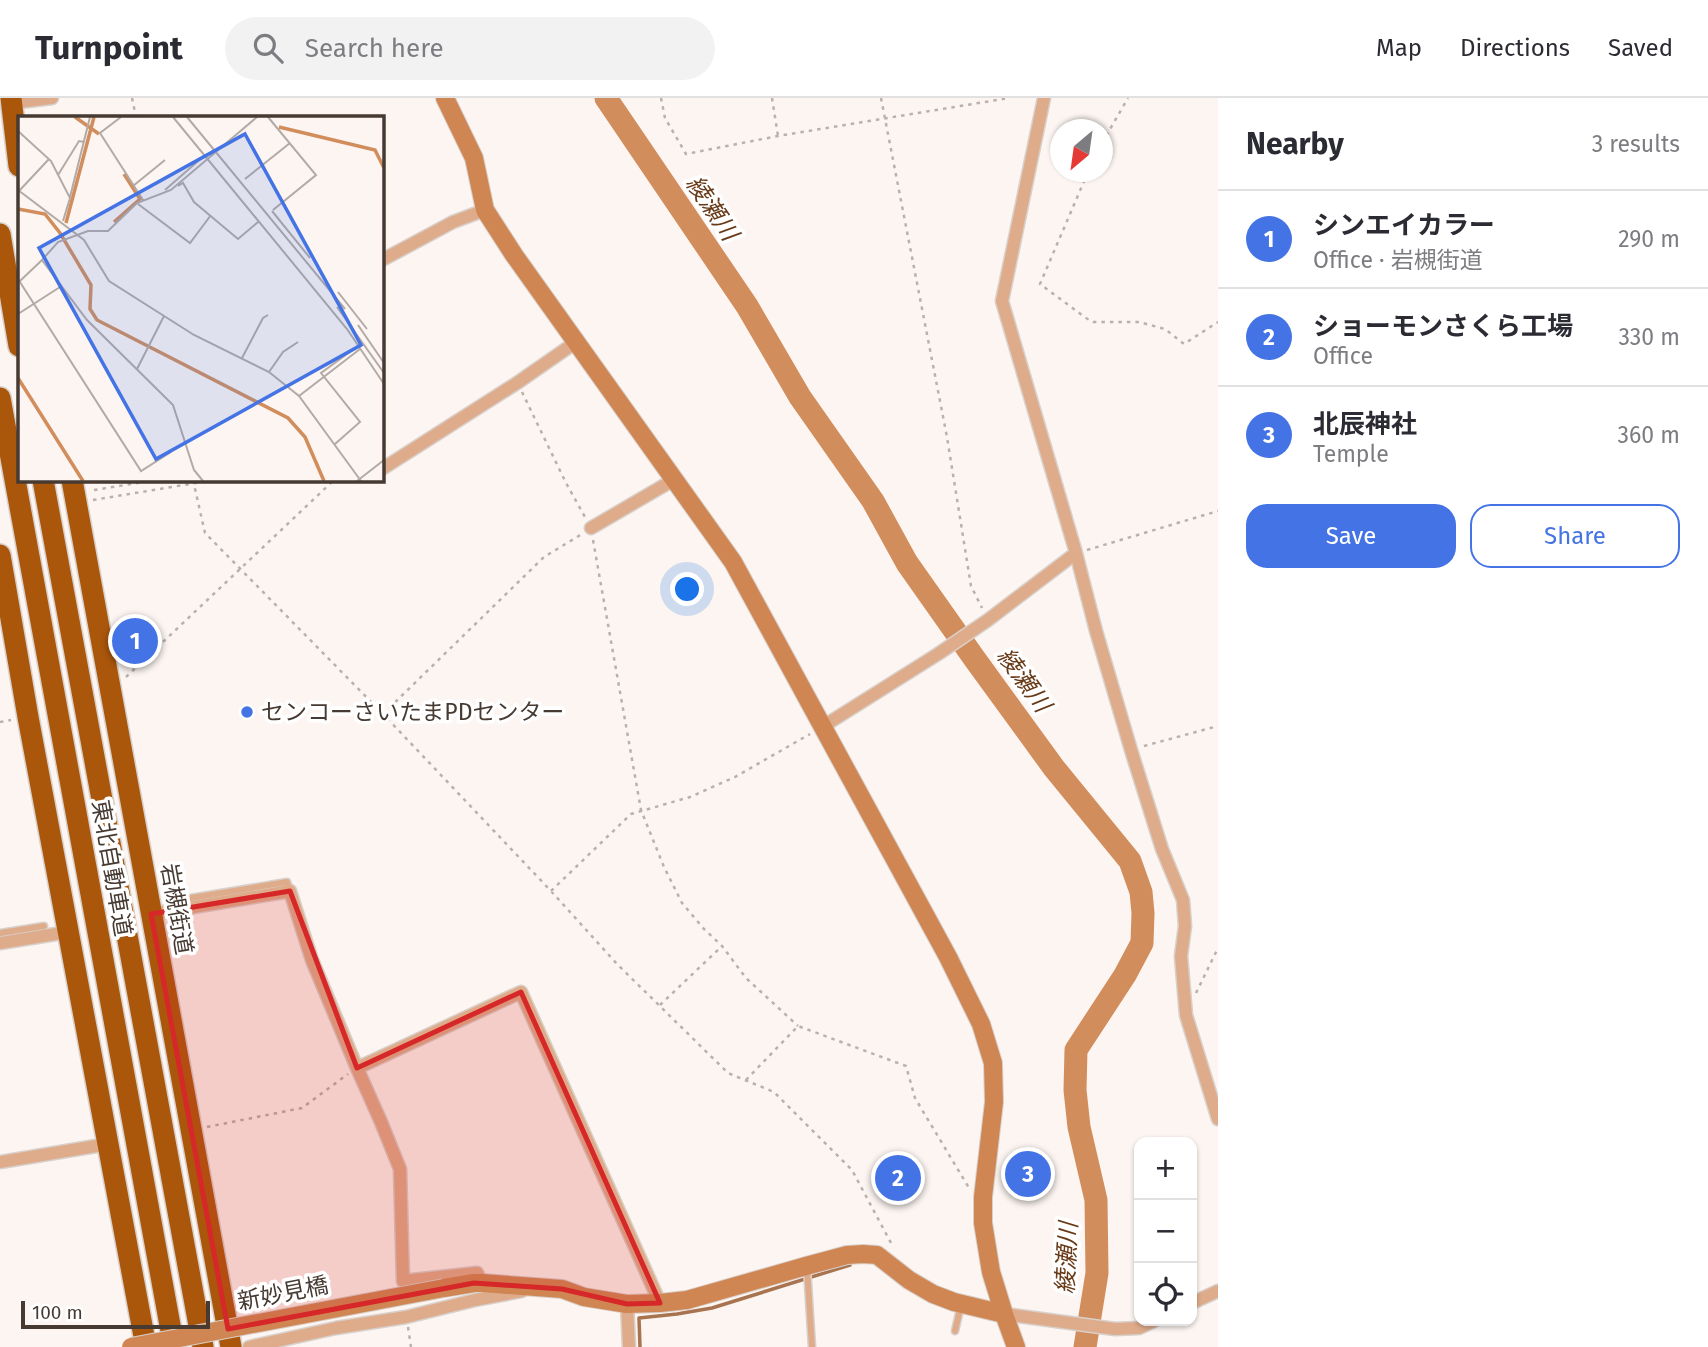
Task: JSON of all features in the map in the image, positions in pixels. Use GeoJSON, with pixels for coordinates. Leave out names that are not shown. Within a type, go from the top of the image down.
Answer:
{"type":"FeatureCollection","features":[{"type":"Feature","properties":{"kind":"highway"},"geometry":{"type":"LineString","coordinates":[[11,101],[18,158]]}},
{"type":"Feature","properties":{"kind":"highway"},"geometry":{"type":"LineString","coordinates":[[0,234],[18,340]]}},
{"type":"Feature","properties":{"kind":"highway","name":"東北自動車道"},"geometry":{"type":"LineString","coordinates":[[0,398],[174,1347]]}},
{"type":"Feature","properties":{"kind":"highway","name":"東北自動車道"},"geometry":{"type":"LineString","coordinates":[[43,481],[203,1347]]}},
{"type":"Feature","properties":{"kind":"highway","name":"岩槻街道"},"geometry":{"type":"LineString","coordinates":[[72,481],[231,1347]]}},
{"type":"Feature","properties":{"kind":"highway"},"geometry":{"type":"LineString","coordinates":[[0,555],[146,1347]]}},
{"type":"Feature","properties":{"kind":"street"},"geometry":{"type":"LineString","coordinates":[[11,101],[52,98]]}},
{"type":"Feature","properties":{"kind":"street"},"geometry":{"type":"LineString","coordinates":[[445,98],[474,158],[485,210],[514,255],[733,562],[948,957],[981,1024],[993,1063],[994,1102],[983,1223],[991,1272],[1016,1347]]}},
{"type":"Feature","properties":{"kind":"street"},"geometry":{"type":"LineString","coordinates":[[1044,98],[1002,301],[1130,750],[1162,849],[1183,901],[1185,926],[1181,956],[1186,1015],[1218,1119]]}},
{"type":"Feature","properties":{"kind":"street"},"geometry":{"type":"LineString","coordinates":[[383,259],[453,222],[485,210]]}},
{"type":"Feature","properties":{"kind":"street"},"geometry":{"type":"LineString","coordinates":[[383,468],[576,342]]}},
{"type":"Feature","properties":{"kind":"street"},"geometry":{"type":"LineString","coordinates":[[591,528],[675,480]]}},
{"type":"Feature","properties":{"kind":"street"},"geometry":{"type":"LineString","coordinates":[[822,727],[988,620],[1076,553]]}},
{"type":"Feature","properties":{"kind":"street"},"geometry":{"type":"LineString","coordinates":[[151,914],[290,891],[312,960],[400,1169],[403,1281],[477,1273],[482,1283]]}},
{"type":"Feature","properties":{"kind":"street"},"geometry":{"type":"LineString","coordinates":[[0,943],[68,932]]}},
{"type":"Feature","properties":{"kind":"street"},"geometry":{"type":"LineString","coordinates":[[357,1068],[522,992],[660,1303]]}},
{"type":"Feature","properties":{"kind":"street"},"geometry":{"type":"LineString","coordinates":[[0,1163],[108,1144]]}},
{"type":"Feature","properties":{"kind":"street","name":"新妙見橋"},"geometry":{"type":"LineString","coordinates":[[131,1347],[474,1283],[562,1289],[584,1297],[627,1304],[660,1303],[687,1300],[847,1255],[877,1255]]}},
{"type":"Feature","properties":{"kind":"street"},"geometry":{"type":"LineString","coordinates":[[877,1255],[909,1280],[933,1294],[961,1304],[1003,1314],[1115,1329],[1143,1326]]}},
{"type":"Feature","properties":{"kind":"street"},"geometry":{"type":"LineString","coordinates":[[249,1347],[543,1287]]}},
{"type":"Feature","properties":{"kind":"street"},"geometry":{"type":"LineString","coordinates":[[1197,1301],[1218,1291]]}},
{"type":"Feature","properties":{"kind":"street"},"geometry":{"type":"LineString","coordinates":[[627,1304],[629,1347]]}},
{"type":"Feature","properties":{"kind":"lane"},"geometry":{"type":"LineString","coordinates":[[180,900],[287,882],[290,891]]}},
{"type":"Feature","properties":{"kind":"lane"},"geometry":{"type":"LineString","coordinates":[[0,933],[44,926]]}},
{"type":"Feature","properties":{"kind":"lane"},"geometry":{"type":"LineString","coordinates":[[806,1266],[812,1347]]}},
{"type":"Feature","properties":{"kind":"lane"},"geometry":{"type":"LineString","coordinates":[[955,1331],[961,1304]]}},
{"type":"Feature","properties":{"kind":"path"},"geometry":{"type":"LineString","coordinates":[[132,98],[135,116]]}},
{"type":"Feature","properties":{"kind":"path"},"geometry":{"type":"LineString","coordinates":[[662,98],[665,118],[686,154],[1009,98]]}},
{"type":"Feature","properties":{"kind":"path"},"geometry":{"type":"LineString","coordinates":[[772,98],[778,136]]}},
{"type":"Feature","properties":{"kind":"path"},"geometry":{"type":"LineString","coordinates":[[881,98],[947,437],[971,586],[988,620]]}},
{"type":"Feature","properties":{"kind":"path"},"geometry":{"type":"LineString","coordinates":[[1113,124],[1128,98]]}},
{"type":"Feature","properties":{"kind":"path"},"geometry":{"type":"LineString","coordinates":[[1084,182],[1040,284],[1093,322],[1139,322],[1165,329],[1184,344],[1218,322]]}},
{"type":"Feature","properties":{"kind":"path"},"geometry":{"type":"LineString","coordinates":[[517,383],[591,528],[641,810],[682,903],[722,946],[746,978],[798,1026],[906,1066],[915,1098],[971,1191],[984,1197]]}},
{"type":"Feature","properties":{"kind":"path"},"geometry":{"type":"LineString","coordinates":[[94,490],[150,481]]}},
{"type":"Feature","properties":{"kind":"path"},"geometry":{"type":"LineString","coordinates":[[76,503],[194,481],[205,533],[240,570],[383,714],[617,964],[728,1073],[774,1092],[852,1170],[891,1243],[877,1255]]}},
{"type":"Feature","properties":{"kind":"path"},"geometry":{"type":"LineString","coordinates":[[126,676],[333,481]]}},
{"type":"Feature","properties":{"kind":"path"},"geometry":{"type":"LineString","coordinates":[[1076,553],[1218,512]]}},
{"type":"Feature","properties":{"kind":"path"},"geometry":{"type":"LineString","coordinates":[[383,714],[544,557],[591,528]]}},
{"type":"Feature","properties":{"kind":"path"},"geometry":{"type":"LineString","coordinates":[[1130,750],[1218,726]]}},
{"type":"Feature","properties":{"kind":"path"},"geometry":{"type":"LineString","coordinates":[[551,891],[631,814],[691,797],[735,777],[822,727]]}},
{"type":"Feature","properties":{"kind":"path"},"geometry":{"type":"LineString","coordinates":[[660,1005],[722,946]]}},
{"type":"Feature","properties":{"kind":"path"},"geometry":{"type":"LineString","coordinates":[[1186,1015],[1218,948]]}},
{"type":"Feature","properties":{"kind":"path"},"geometry":{"type":"LineString","coordinates":[[746,1080],[798,1026]]}},
{"type":"Feature","properties":{"kind":"path"},"geometry":{"type":"LineString","coordinates":[[190,1130],[302,1108],[357,1068]]}},
{"type":"Feature","properties":{"kind":"path"},"geometry":{"type":"LineString","coordinates":[[406,1317],[411,1347]]}},
{"type":"Feature","properties":{"kind":"highlighted area"},"geometry":{"type":"Polygon","coordinates":[[[290,891],[357,1068],[521,992],[660,1303],[627,1304],[562,1289],[474,1283],[228,1329],[151,914],[290,891]]]}},
{"type":"Feature","properties":{"kind":"waterway","name":"綾瀬川"},"geometry":{"type":"LineString","coordinates":[[606,98],[747,306],[800,397],[873,501],[907,563],[1054,768],[1130,861],[1141,892],[1142,943],[1125,975],[1076,1050],[1075,1090],[1079,1127],[1096,1200],[1097,1273],[1085,1347]]}},
{"type":"Feature","properties":{"kind":"waterway"},"geometry":{"type":"LineString","coordinates":[[640,1347],[639,1318],[712,1308],[850,1265]]}},
{"type":"Feature","properties":{"kind":"place","name":"シンエイカラー"},"geometry":{"type":"Point","coordinates":[135,641]}},
{"type":"Feature","properties":{"kind":"place","name":"センコーさいたまPDセンター"},"geometry":{"type":"Point","coordinates":[247,712]}},
{"type":"Feature","properties":{"kind":"place","name":"北辰神社"},"geometry":{"type":"Point","coordinates":[1028,1174]}},
{"type":"Feature","properties":{"kind":"place","name":"ショーモンさくら工場"},"geometry":{"type":"Point","coordinates":[898,1178]}}]}
